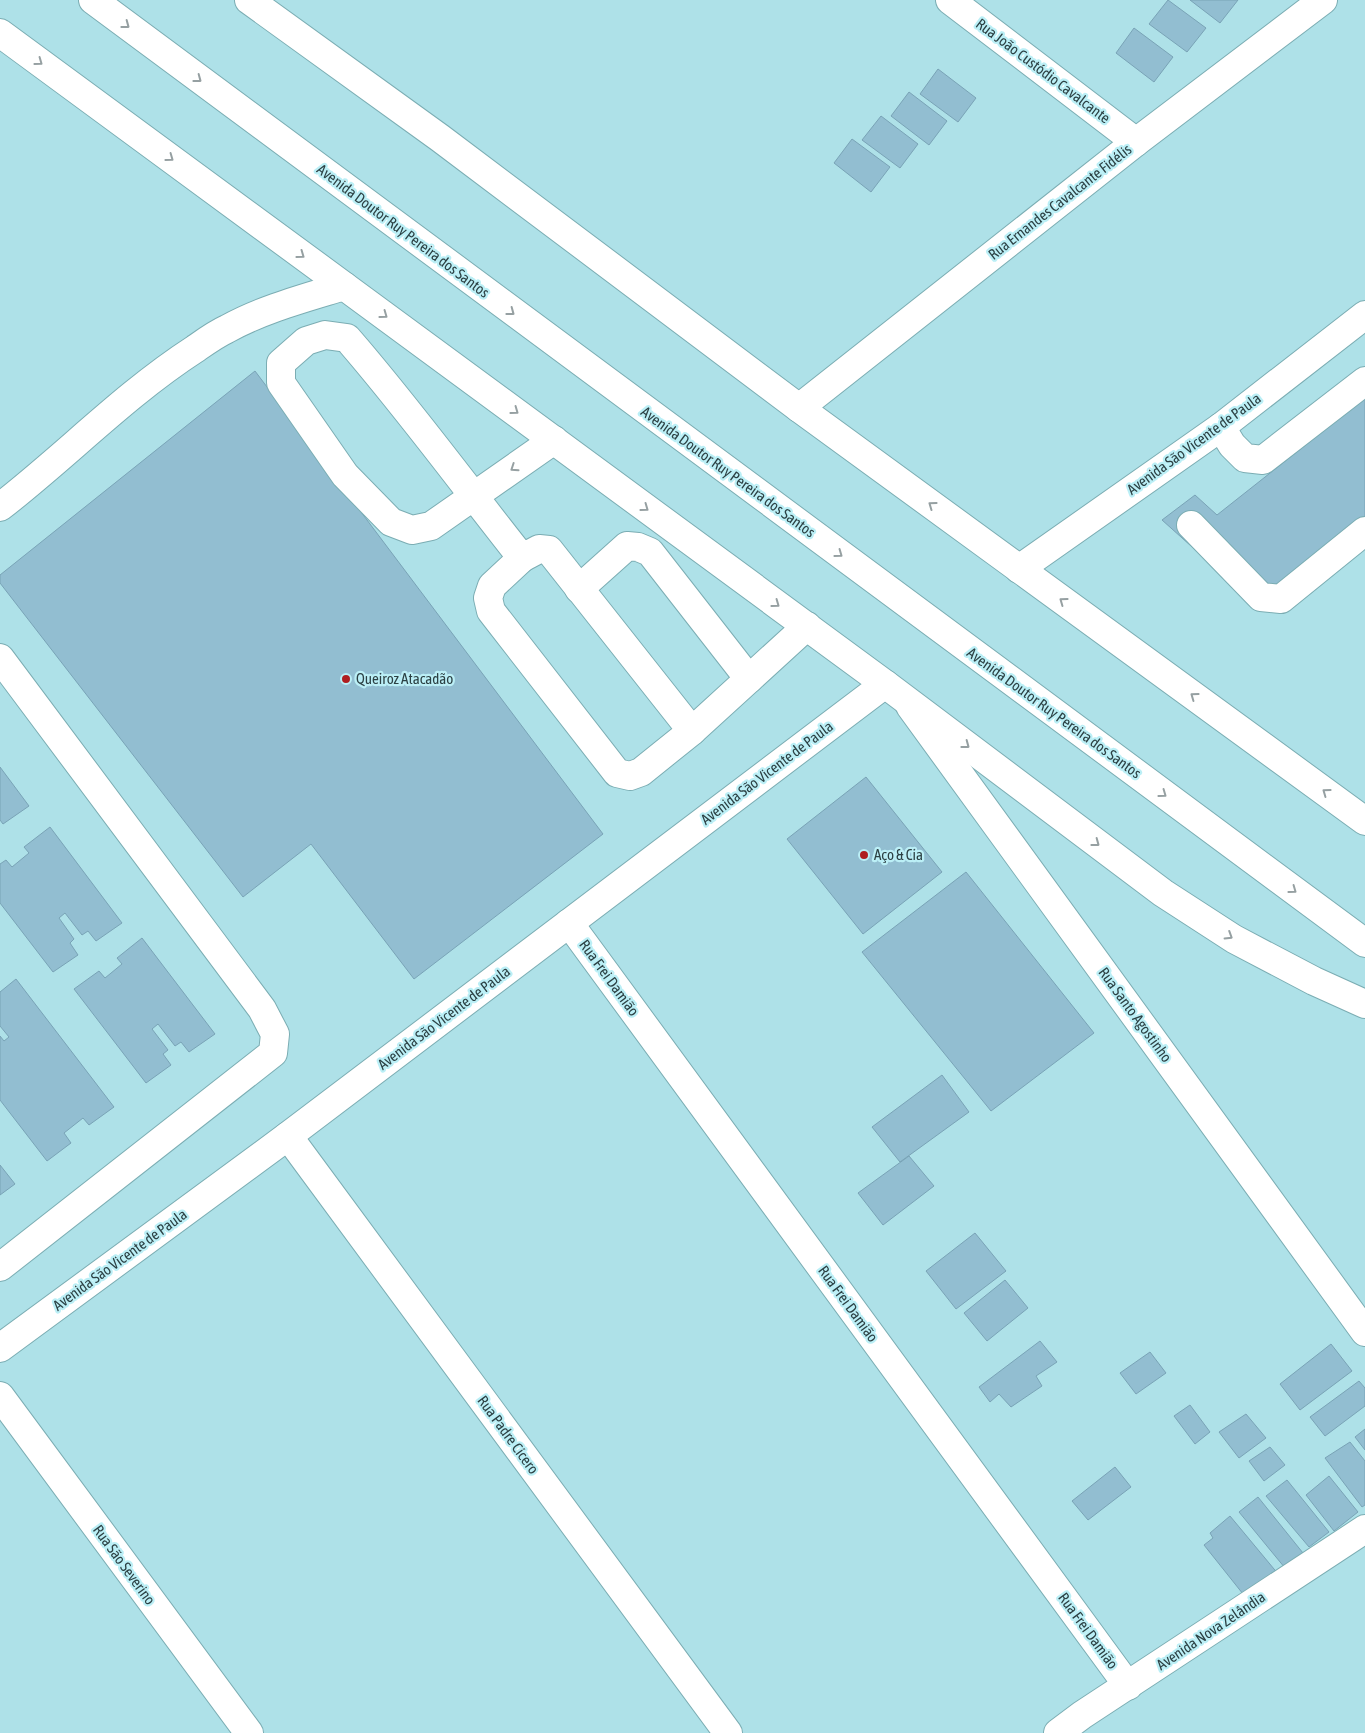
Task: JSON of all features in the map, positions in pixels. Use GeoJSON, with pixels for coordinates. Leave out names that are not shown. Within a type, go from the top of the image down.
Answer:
{"type":"FeatureCollection","features":[{"type":"Feature","properties":{"kind":"main road","name":"Avenida Doutor Ruy Pereira dos Santos"},"geometry":{"type":"LineString","coordinates":[[93,0],[1365,943]]}},
{"type":"Feature","properties":{"kind":"main road"},"geometry":{"type":"LineString","coordinates":[[249,0],[440,138],[799,408],[1365,821]]}},
{"type":"Feature","properties":{"kind":"main road","name":"Rua João Custódio Cavalcante"},"geometry":{"type":"LineString","coordinates":[[950,0],[1136,142]]}},
{"type":"Feature","properties":{"kind":"main road","name":"Rua Ernandes Cavalcante Fidélis"},"geometry":{"type":"LineString","coordinates":[[799,408],[1136,142],[1323,0]]}},
{"type":"Feature","properties":{"kind":"main road"},"geometry":{"type":"LineString","coordinates":[[0,33],[895,691],[1163,893],[1234,939],[1314,981],[1365,1004]]}},
{"type":"Feature","properties":{"kind":"main road"},"geometry":{"type":"LineString","coordinates":[[0,507],[116,408],[175,362],[226,329],[282,306],[344,286]]}},
{"type":"Feature","properties":{"kind":"main road","name":"Avenida São Vicente de Paula"},"geometry":{"type":"LineString","coordinates":[[1020,569],[1221,427],[1365,315]]}},
{"type":"Feature","properties":{"kind":"main road"},"geometry":{"type":"LineString","coordinates":[[522,558],[473,496],[372,367],[347,338],[325,335],[306,341],[281,363],[281,383],[345,475],[391,522],[412,530],[431,526],[473,496],[554,440]]}},
{"type":"Feature","properties":{"kind":"main road"},"geometry":{"type":"LineString","coordinates":[[1221,427],[1232,445],[1245,458],[1263,460],[1365,381]]}},
{"type":"Feature","properties":{"kind":"main road"},"geometry":{"type":"LineString","coordinates":[[1191,525],[1261,597],[1270,599],[1280,599],[1365,531]]}},
{"type":"Feature","properties":{"kind":"main road"},"geometry":{"type":"LineString","coordinates":[[579,589],[627,546],[638,547],[650,552],[749,679]]}},
{"type":"Feature","properties":{"kind":"main road"},"geometry":{"type":"LineString","coordinates":[[692,731],[549,550],[539,549],[522,558],[492,586],[488,598],[491,611],[617,773],[630,776],[641,772],[692,731],[807,626]]}},
{"type":"Feature","properties":{"kind":"main road"},"geometry":{"type":"LineString","coordinates":[[0,658],[262,1009],[275,1034],[273,1054],[0,1266]]}},
{"type":"Feature","properties":{"kind":"main road","name":"Avenida São Vicente de Paula"},"geometry":{"type":"LineString","coordinates":[[0,1348],[288,1136],[569,923],[895,691]]}},
{"type":"Feature","properties":{"kind":"main road","name":"Rua Santo Agostinho"},"geometry":{"type":"LineString","coordinates":[[895,691],[1365,1332]]}},
{"type":"Feature","properties":{"kind":"main road","name":"Rua Frei Damião"},"geometry":{"type":"LineString","coordinates":[[569,923],[1128,1686]]}},
{"type":"Feature","properties":{"kind":"main road","name":"Rua Padre Cícero"},"geometry":{"type":"LineString","coordinates":[[288,1136],[728,1733]]}},
{"type":"Feature","properties":{"kind":"main road","name":"Rua São Severino"},"geometry":{"type":"LineString","coordinates":[[0,1396],[249,1733]]}},
{"type":"Feature","properties":{"kind":"main road","name":"Avenida Nova Zelândia"},"geometry":{"type":"LineString","coordinates":[[1058,1733],[1089,1724],[1128,1686],[1365,1529]]}},
{"type":"Feature","properties":{"kind":"building"},"geometry":{"type":"Polygon","coordinates":[[[1168,0],[1206,28],[1187,52],[1149,24],[1168,0]]]}},
{"type":"Feature","properties":{"kind":"building"},"geometry":{"type":"Polygon","coordinates":[[[1190,0],[1238,0],[1220,23],[1190,0]]]}},
{"type":"Feature","properties":{"kind":"building"},"geometry":{"type":"Polygon","coordinates":[[[1134,28],[1173,57],[1154,82],[1116,53],[1134,28]]]}},
{"type":"Feature","properties":{"kind":"building"},"geometry":{"type":"Polygon","coordinates":[[[938,69],[976,98],[958,122],[920,94],[938,69]]]}},
{"type":"Feature","properties":{"kind":"building"},"geometry":{"type":"Polygon","coordinates":[[[909,92],[947,121],[929,145],[891,116],[909,92]]]}},
{"type":"Feature","properties":{"kind":"building"},"geometry":{"type":"Polygon","coordinates":[[[881,116],[918,144],[900,168],[862,140],[881,116]]]}},
{"type":"Feature","properties":{"kind":"building"},"geometry":{"type":"Polygon","coordinates":[[[852,139],[890,167],[871,192],[834,163],[852,139]]]}},
{"type":"Feature","properties":{"kind":"building"},"geometry":{"type":"Polygon","coordinates":[[[255,371],[603,834],[414,979],[311,844],[243,897],[0,583],[0,575],[255,371]]]}},
{"type":"Feature","properties":{"kind":"building"},"geometry":{"type":"Polygon","coordinates":[[[1365,398],[1365,522],[1258,606],[1162,520],[1195,495],[1217,515],[1365,398]]]}},
{"type":"Feature","properties":{"kind":"building"},"geometry":{"type":"Polygon","coordinates":[[[0,767],[29,806],[3,824],[0,820],[0,767]]]}},
{"type":"Feature","properties":{"kind":"building","name":"Aço & Cia"},"geometry":{"type":"Polygon","coordinates":[[[866,777],[942,872],[863,934],[787,839],[866,777]]]}},
{"type":"Feature","properties":{"kind":"building"},"geometry":{"type":"Polygon","coordinates":[[[50,827],[122,923],[96,941],[88,931],[82,935],[65,913],[59,918],[74,939],[70,943],[78,955],[53,972],[0,903],[0,864],[6,860],[12,867],[29,853],[24,847],[50,827]]]}},
{"type":"Feature","properties":{"kind":"building"},"geometry":{"type":"Polygon","coordinates":[[[966,872],[1094,1033],[991,1111],[862,952],[966,872]]]}},
{"type":"Feature","properties":{"kind":"building"},"geometry":{"type":"Polygon","coordinates":[[[142,938],[215,1034],[189,1052],[181,1042],[175,1046],[158,1024],[152,1029],[168,1050],[163,1054],[171,1065],[146,1083],[74,989],[99,971],[105,978],[122,964],[117,958],[142,938]]]}},
{"type":"Feature","properties":{"kind":"building"},"geometry":{"type":"Polygon","coordinates":[[[16,979],[114,1107],[89,1125],[83,1118],[64,1133],[71,1143],[47,1161],[0,1100],[0,1036],[4,1041],[9,1037],[0,1026],[0,992],[16,979]]]}},
{"type":"Feature","properties":{"kind":"building"},"geometry":{"type":"Polygon","coordinates":[[[942,1075],[969,1112],[900,1162],[872,1127],[942,1075]]]}},
{"type":"Feature","properties":{"kind":"building"},"geometry":{"type":"Polygon","coordinates":[[[909,1156],[934,1186],[883,1225],[858,1193],[909,1156]]]}},
{"type":"Feature","properties":{"kind":"building"},"geometry":{"type":"Polygon","coordinates":[[[0,1165],[15,1184],[0,1195],[0,1165]]]}},
{"type":"Feature","properties":{"kind":"building"},"geometry":{"type":"Polygon","coordinates":[[[975,1233],[1006,1271],[956,1309],[926,1271],[975,1233]]]}},
{"type":"Feature","properties":{"kind":"building"},"geometry":{"type":"Polygon","coordinates":[[[1005,1280],[1028,1308],[987,1341],[964,1313],[1005,1280]]]}},
{"type":"Feature","properties":{"kind":"building"},"geometry":{"type":"Polygon","coordinates":[[[1040,1341],[1057,1362],[1036,1376],[1042,1386],[1011,1407],[999,1394],[990,1402],[979,1387],[1040,1341]]]}},
{"type":"Feature","properties":{"kind":"building"},"geometry":{"type":"Polygon","coordinates":[[[1331,1344],[1352,1371],[1300,1410],[1280,1384],[1331,1344]]]}},
{"type":"Feature","properties":{"kind":"building"},"geometry":{"type":"Polygon","coordinates":[[[1150,1352],[1166,1373],[1136,1394],[1120,1373],[1150,1352]]]}},
{"type":"Feature","properties":{"kind":"building"},"geometry":{"type":"Polygon","coordinates":[[[1359,1381],[1365,1388],[1365,1406],[1325,1436],[1310,1417],[1359,1381]]]}},
{"type":"Feature","properties":{"kind":"building"},"geometry":{"type":"Polygon","coordinates":[[[1190,1405],[1210,1432],[1195,1444],[1174,1416],[1190,1405]]]}},
{"type":"Feature","properties":{"kind":"building"},"geometry":{"type":"Polygon","coordinates":[[[1246,1414],[1266,1438],[1239,1458],[1219,1432],[1246,1414]]]}},
{"type":"Feature","properties":{"kind":"building"},"geometry":{"type":"Polygon","coordinates":[[[1365,1429],[1365,1450],[1355,1437],[1365,1429]]]}},
{"type":"Feature","properties":{"kind":"building"},"geometry":{"type":"Polygon","coordinates":[[[1350,1442],[1365,1461],[1365,1505],[1362,1507],[1325,1458],[1350,1442]]]}},
{"type":"Feature","properties":{"kind":"building"},"geometry":{"type":"Polygon","coordinates":[[[1270,1447],[1285,1465],[1264,1481],[1249,1461],[1270,1447]]]}},
{"type":"Feature","properties":{"kind":"building"},"geometry":{"type":"Polygon","coordinates":[[[1115,1467],[1131,1487],[1088,1520],[1072,1501],[1115,1467]]]}},
{"type":"Feature","properties":{"kind":"building"},"geometry":{"type":"Polygon","coordinates":[[[1329,1476],[1358,1512],[1334,1531],[1306,1495],[1329,1476]]]}},
{"type":"Feature","properties":{"kind":"building"},"geometry":{"type":"Polygon","coordinates":[[[1287,1480],[1329,1532],[1309,1547],[1266,1496],[1287,1480]]]}},
{"type":"Feature","properties":{"kind":"building"},"geometry":{"type":"Polygon","coordinates":[[[1258,1497],[1303,1553],[1285,1568],[1239,1512],[1258,1497]]]}},
{"type":"Feature","properties":{"kind":"building"},"geometry":{"type":"Polygon","coordinates":[[[1230,1516],[1279,1575],[1247,1599],[1204,1545],[1213,1538],[1210,1533],[1230,1516]]]}},
{"type":"Feature","properties":{"kind":"place","name":"Queiroz Atacadão"},"geometry":{"type":"Point","coordinates":[346,679]}},
{"type":"Feature","properties":{"kind":"place","name":"Aço & Cia"},"geometry":{"type":"Point","coordinates":[864,855]}}]}
